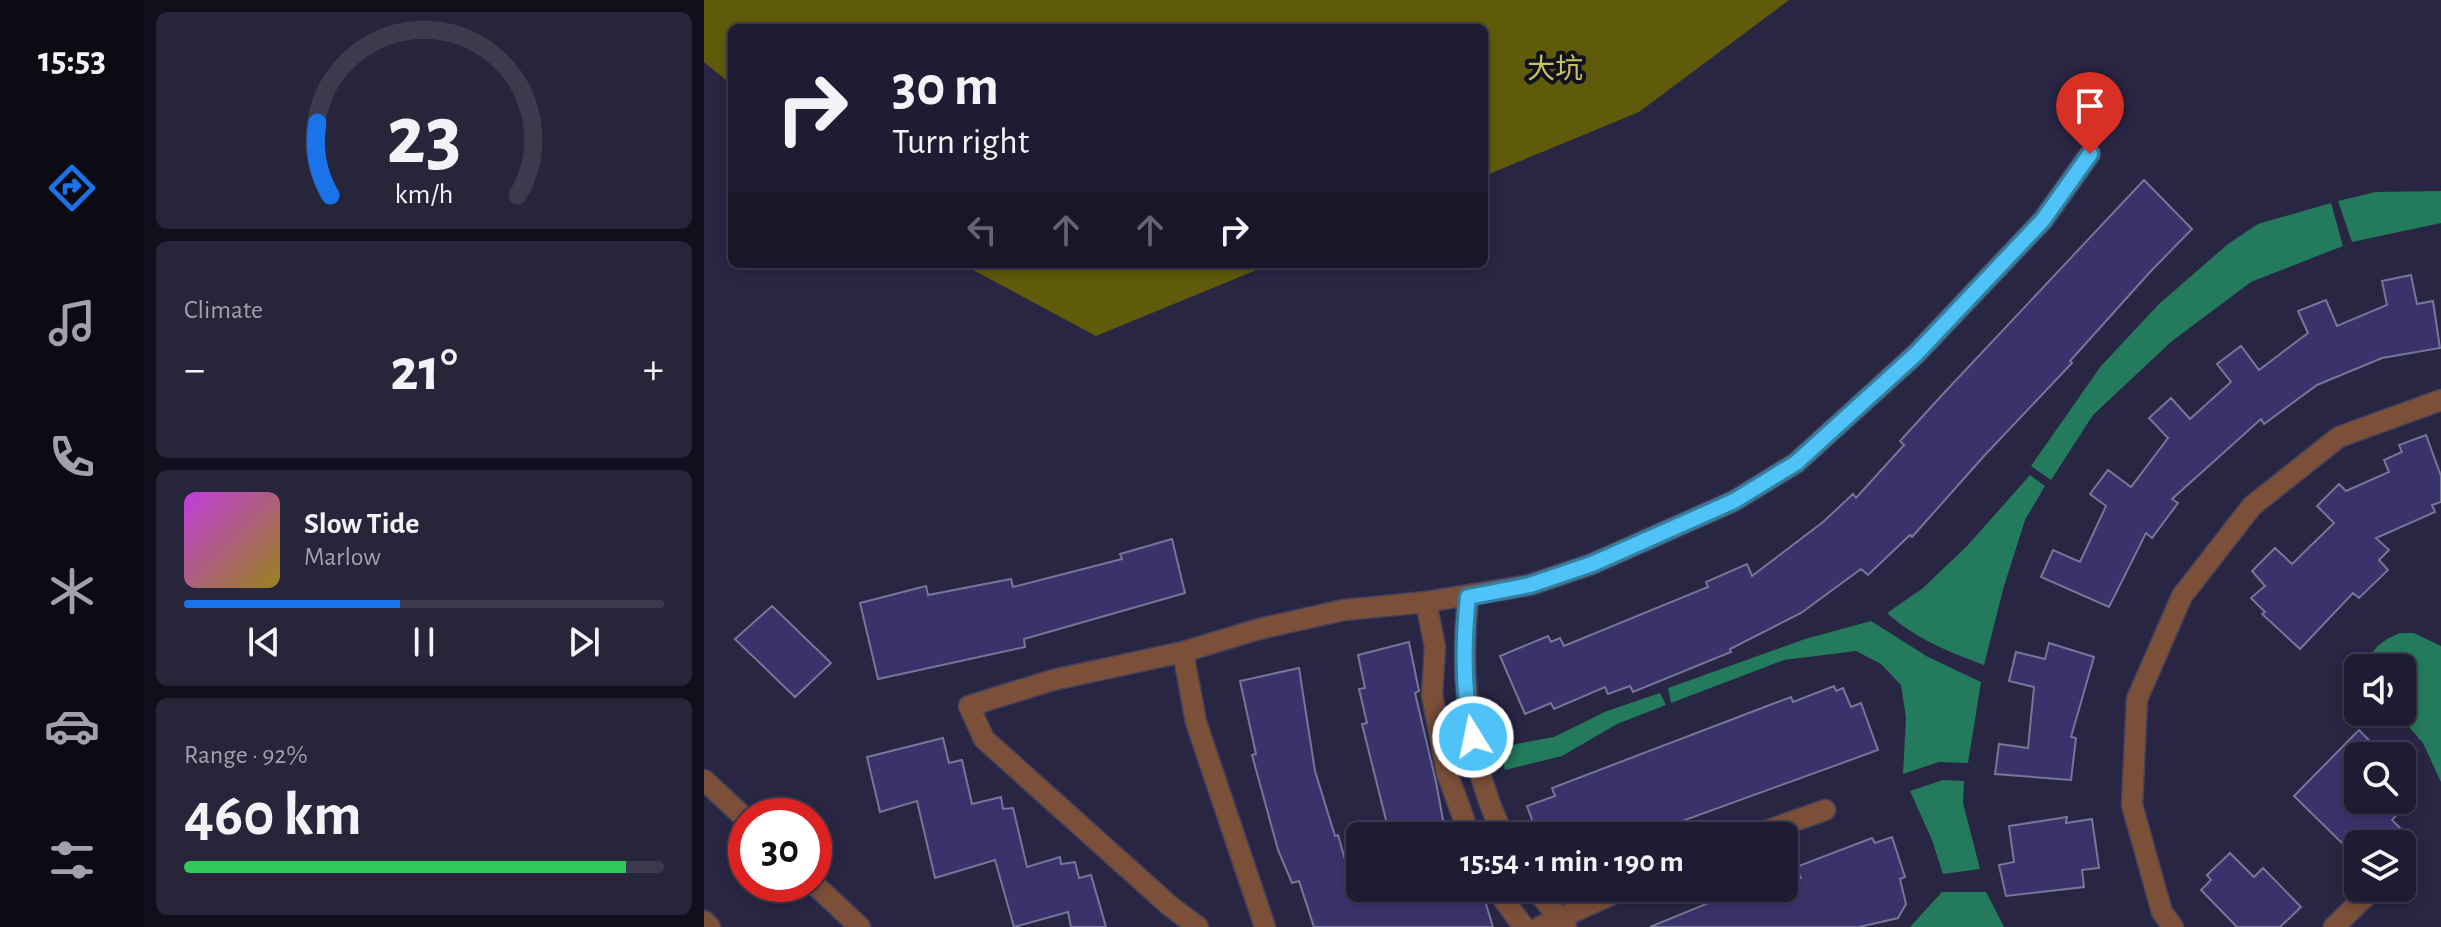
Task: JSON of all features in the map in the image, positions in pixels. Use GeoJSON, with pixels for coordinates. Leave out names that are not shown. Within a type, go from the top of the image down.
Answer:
{"type":"FeatureCollection","features":[{"type":"Feature","properties":{"kind":"street"},"geometry":{"type":"LineString","coordinates":[[1198,927],[1170,906],[984,739],[969,706],[1053,680],[1183,652],[1259,629],[1344,610],[1468,597],[1530,585],[1592,564],[1734,501],[1796,463],[1916,354],[2043,220],[2090,154]]}},
{"type":"Feature","properties":{"kind":"street"},"geometry":{"type":"LineString","coordinates":[[2173,927],[2162,912],[2132,805],[2137,699],[2182,596],[2252,506],[2339,437],[2441,400]]}},
{"type":"Feature","properties":{"kind":"street"},"geometry":{"type":"LineString","coordinates":[[1468,597],[1463,644],[1468,713],[1490,809],[1497,822]]}},
{"type":"Feature","properties":{"kind":"street"},"geometry":{"type":"LineString","coordinates":[[1426,602],[1435,647],[1432,695],[1447,773],[1465,822]]}},
{"type":"Feature","properties":{"kind":"street"},"geometry":{"type":"LineString","coordinates":[[1183,652],[1196,722],[1265,927]]}},
{"type":"Feature","properties":{"kind":"street"},"geometry":{"type":"LineString","coordinates":[[704,780],[728,802]]}},
{"type":"Feature","properties":{"kind":"street"},"geometry":{"type":"LineString","coordinates":[[1791,822],[1825,810]]}},
{"type":"Feature","properties":{"kind":"street"},"geometry":{"type":"LineString","coordinates":[[832,901],[860,927]]}},
{"type":"Feature","properties":{"kind":"street"},"geometry":{"type":"LineString","coordinates":[[1505,902],[1524,927]]}},
{"type":"Feature","properties":{"kind":"street"},"geometry":{"type":"LineString","coordinates":[[1543,902],[1555,924],[1598,902]]}},
{"type":"Feature","properties":{"kind":"street"},"geometry":{"type":"LineString","coordinates":[[2334,927],[2360,902]]}},
{"type":"Feature","properties":{"kind":"street"},"geometry":{"type":"LineString","coordinates":[[704,921],[710,927]]}},
{"type":"Feature","properties":{"kind":"green space","name":"大坑"},"geometry":{"type":"Polygon","coordinates":[[[704,0],[1789,0],[1639,112],[1488,174],[1488,24],[728,24],[728,82],[704,62],[704,0]]]}},
{"type":"Feature","properties":{"kind":"green space"},"geometry":{"type":"Polygon","coordinates":[[[969,268],[1261,268],[1096,336],[969,268]]]}},
{"type":"Feature","properties":{"kind":"shaded area"},"geometry":{"type":"Polygon","coordinates":[[[2441,191],[2441,223],[2352,242],[2338,201],[2376,192],[2441,191]]]}},
{"type":"Feature","properties":{"kind":"shaded area"},"geometry":{"type":"Polygon","coordinates":[[[2331,203],[2343,246],[2251,282],[2172,341],[2093,415],[2051,480],[2031,466],[2101,366],[2159,304],[2228,244],[2258,224],[2331,203]]]}},
{"type":"Feature","properties":{"kind":"shaded area"},"geometry":{"type":"Polygon","coordinates":[[[2030,475],[2045,486],[2025,520],[1984,665],[1921,637],[1887,613],[1923,588],[1968,545],[2030,475]]]}},
{"type":"Feature","properties":{"kind":"shaded area"},"geometry":{"type":"Polygon","coordinates":[[[1871,621],[1928,657],[1981,682],[1968,763],[1939,762],[1903,774],[1906,718],[1901,685],[1881,664],[1856,651],[1784,660],[1671,703],[1668,688],[1805,639],[1871,621]]]}},
{"type":"Feature","properties":{"kind":"shaded area"},"geometry":{"type":"Polygon","coordinates":[[[2400,633],[2414,633],[2441,646],[2441,782],[2423,743],[2408,726],[2416,726],[2416,654],[2372,654],[2388,638],[2400,633]]]}},
{"type":"Feature","properties":{"kind":"shaded area"},"geometry":{"type":"Polygon","coordinates":[[[1660,693],[1666,705],[1617,724],[1562,756],[1505,770],[1500,747],[1554,737],[1607,711],[1660,693]]]}},
{"type":"Feature","properties":{"kind":"shaded area"},"geometry":{"type":"Polygon","coordinates":[[[1943,780],[1964,781],[1963,803],[1980,869],[1943,874],[1910,791],[1943,780]]]}},
{"type":"Feature","properties":{"kind":"shaded area"},"geometry":{"type":"Polygon","coordinates":[[[1942,892],[1986,892],[2004,927],[1910,927],[1942,892]]]}},
{"type":"Feature","properties":{"kind":"building"},"geometry":{"type":"Polygon","coordinates":[[[2144,180],[2192,229],[1912,537],[1910,535],[1868,575],[1861,569],[1801,613],[1730,649],[1731,652],[1633,692],[1630,686],[1608,694],[1605,687],[1554,709],[1551,703],[1525,714],[1500,656],[1548,636],[1551,642],[1560,638],[1564,646],[1708,587],[1706,582],[1747,564],[1752,576],[1823,522],[1853,494],[1856,498],[1904,445],[1900,441],[2144,180]]]}},
{"type":"Feature","properties":{"kind":"building"},"geometry":{"type":"Polygon","coordinates":[[[2411,275],[2417,304],[2433,301],[2440,348],[2382,358],[2317,385],[2264,424],[2261,419],[2172,499],[2178,503],[2152,538],[2146,533],[2109,607],[2041,577],[2053,550],[2080,562],[2106,506],[2090,494],[2108,470],[2131,487],[2168,438],[2149,418],[2171,398],[2190,419],[2231,382],[2217,364],[2241,346],[2259,370],[2308,333],[2298,311],[2326,300],[2337,326],[2387,305],[2382,281],[2411,275]]]}},
{"type":"Feature","properties":{"kind":"building"},"geometry":{"type":"Polygon","coordinates":[[[2426,435],[2441,476],[2441,502],[2432,505],[2435,512],[2376,538],[2389,550],[2379,560],[2388,570],[2359,598],[2353,593],[2300,649],[2262,614],[2265,612],[2251,598],[2265,586],[2252,571],[2275,548],[2292,564],[2334,523],[2317,506],[2339,484],[2346,491],[2389,472],[2384,460],[2402,452],[2399,445],[2426,435]]]}},
{"type":"Feature","properties":{"kind":"building"},"geometry":{"type":"Polygon","coordinates":[[[1172,539],[1185,593],[1024,639],[1025,647],[878,679],[860,603],[926,586],[928,595],[1011,579],[1013,587],[1122,559],[1120,554],[1172,539]]]}},
{"type":"Feature","properties":{"kind":"building"},"geometry":{"type":"Polygon","coordinates":[[[772,606],[831,663],[795,697],[735,639],[772,606]]]}},
{"type":"Feature","properties":{"kind":"building"},"geometry":{"type":"Polygon","coordinates":[[[1409,642],[1419,691],[1415,693],[1443,822],[1386,822],[1362,724],[1367,723],[1359,689],[1365,688],[1358,655],[1409,642]]]}},
{"type":"Feature","properties":{"kind":"building"},"geometry":{"type":"Polygon","coordinates":[[[2049,643],[2094,657],[2071,737],[2076,738],[2071,780],[1995,774],[1999,744],[2028,748],[2034,687],[2009,681],[2016,652],[2045,659],[2049,643]]]}},
{"type":"Feature","properties":{"kind":"building"},"geometry":{"type":"Polygon","coordinates":[[[1299,668],[1315,771],[1346,863],[1346,902],[1485,902],[1493,927],[1314,927],[1299,881],[1292,883],[1278,850],[1252,755],[1256,754],[1240,681],[1299,668]]]}},
{"type":"Feature","properties":{"kind":"building"},"geometry":{"type":"Polygon","coordinates":[[[1834,686],[1836,691],[1843,688],[1851,707],[1861,703],[1878,750],[1680,822],[1533,822],[1527,806],[1555,796],[1552,788],[1791,697],[1793,702],[1834,686]]]}},
{"type":"Feature","properties":{"kind":"building"},"geometry":{"type":"Polygon","coordinates":[[[2359,730],[2371,742],[2347,742],[2359,730]]]}},
{"type":"Feature","properties":{"kind":"building"},"geometry":{"type":"Polygon","coordinates":[[[943,738],[949,763],[962,760],[972,804],[1001,797],[1003,809],[1013,808],[1027,867],[1060,857],[1061,864],[1075,862],[1079,878],[1091,875],[1106,927],[1071,927],[1068,912],[1014,927],[995,860],[935,878],[917,801],[880,812],[867,757],[943,738]]]}},
{"type":"Feature","properties":{"kind":"building"},"geometry":{"type":"Polygon","coordinates":[[[2344,745],[2344,814],[2397,814],[2392,820],[2402,830],[2344,830],[2343,844],[2294,796],[2344,745]]]}},
{"type":"Feature","properties":{"kind":"building"},"geometry":{"type":"Polygon","coordinates":[[[2067,817],[2066,823],[2092,819],[2099,868],[2082,870],[2084,887],[2006,896],[1999,865],[2014,862],[2009,826],[2067,817]]]}},
{"type":"Feature","properties":{"kind":"building"},"geometry":{"type":"Polygon","coordinates":[[[1892,837],[1905,877],[1900,879],[1906,904],[1898,918],[1859,927],[1650,927],[1711,902],[1798,902],[1798,878],[1801,878],[1798,866],[1872,838],[1875,843],[1892,837]]]}},
{"type":"Feature","properties":{"kind":"building"},"geometry":{"type":"Polygon","coordinates":[[[2230,853],[2254,877],[2263,868],[2301,907],[2280,927],[2237,927],[2201,890],[2211,880],[2207,875],[2230,853]]]}},
{"type":"Feature","properties":{"kind":"route"},"geometry":{"type":"LineString","coordinates":[[1473,737],[1468,713],[1463,644],[1468,597],[1530,585],[1592,564],[1734,501],[1796,463],[1916,354],[2043,220],[2090,154]]}}]}
